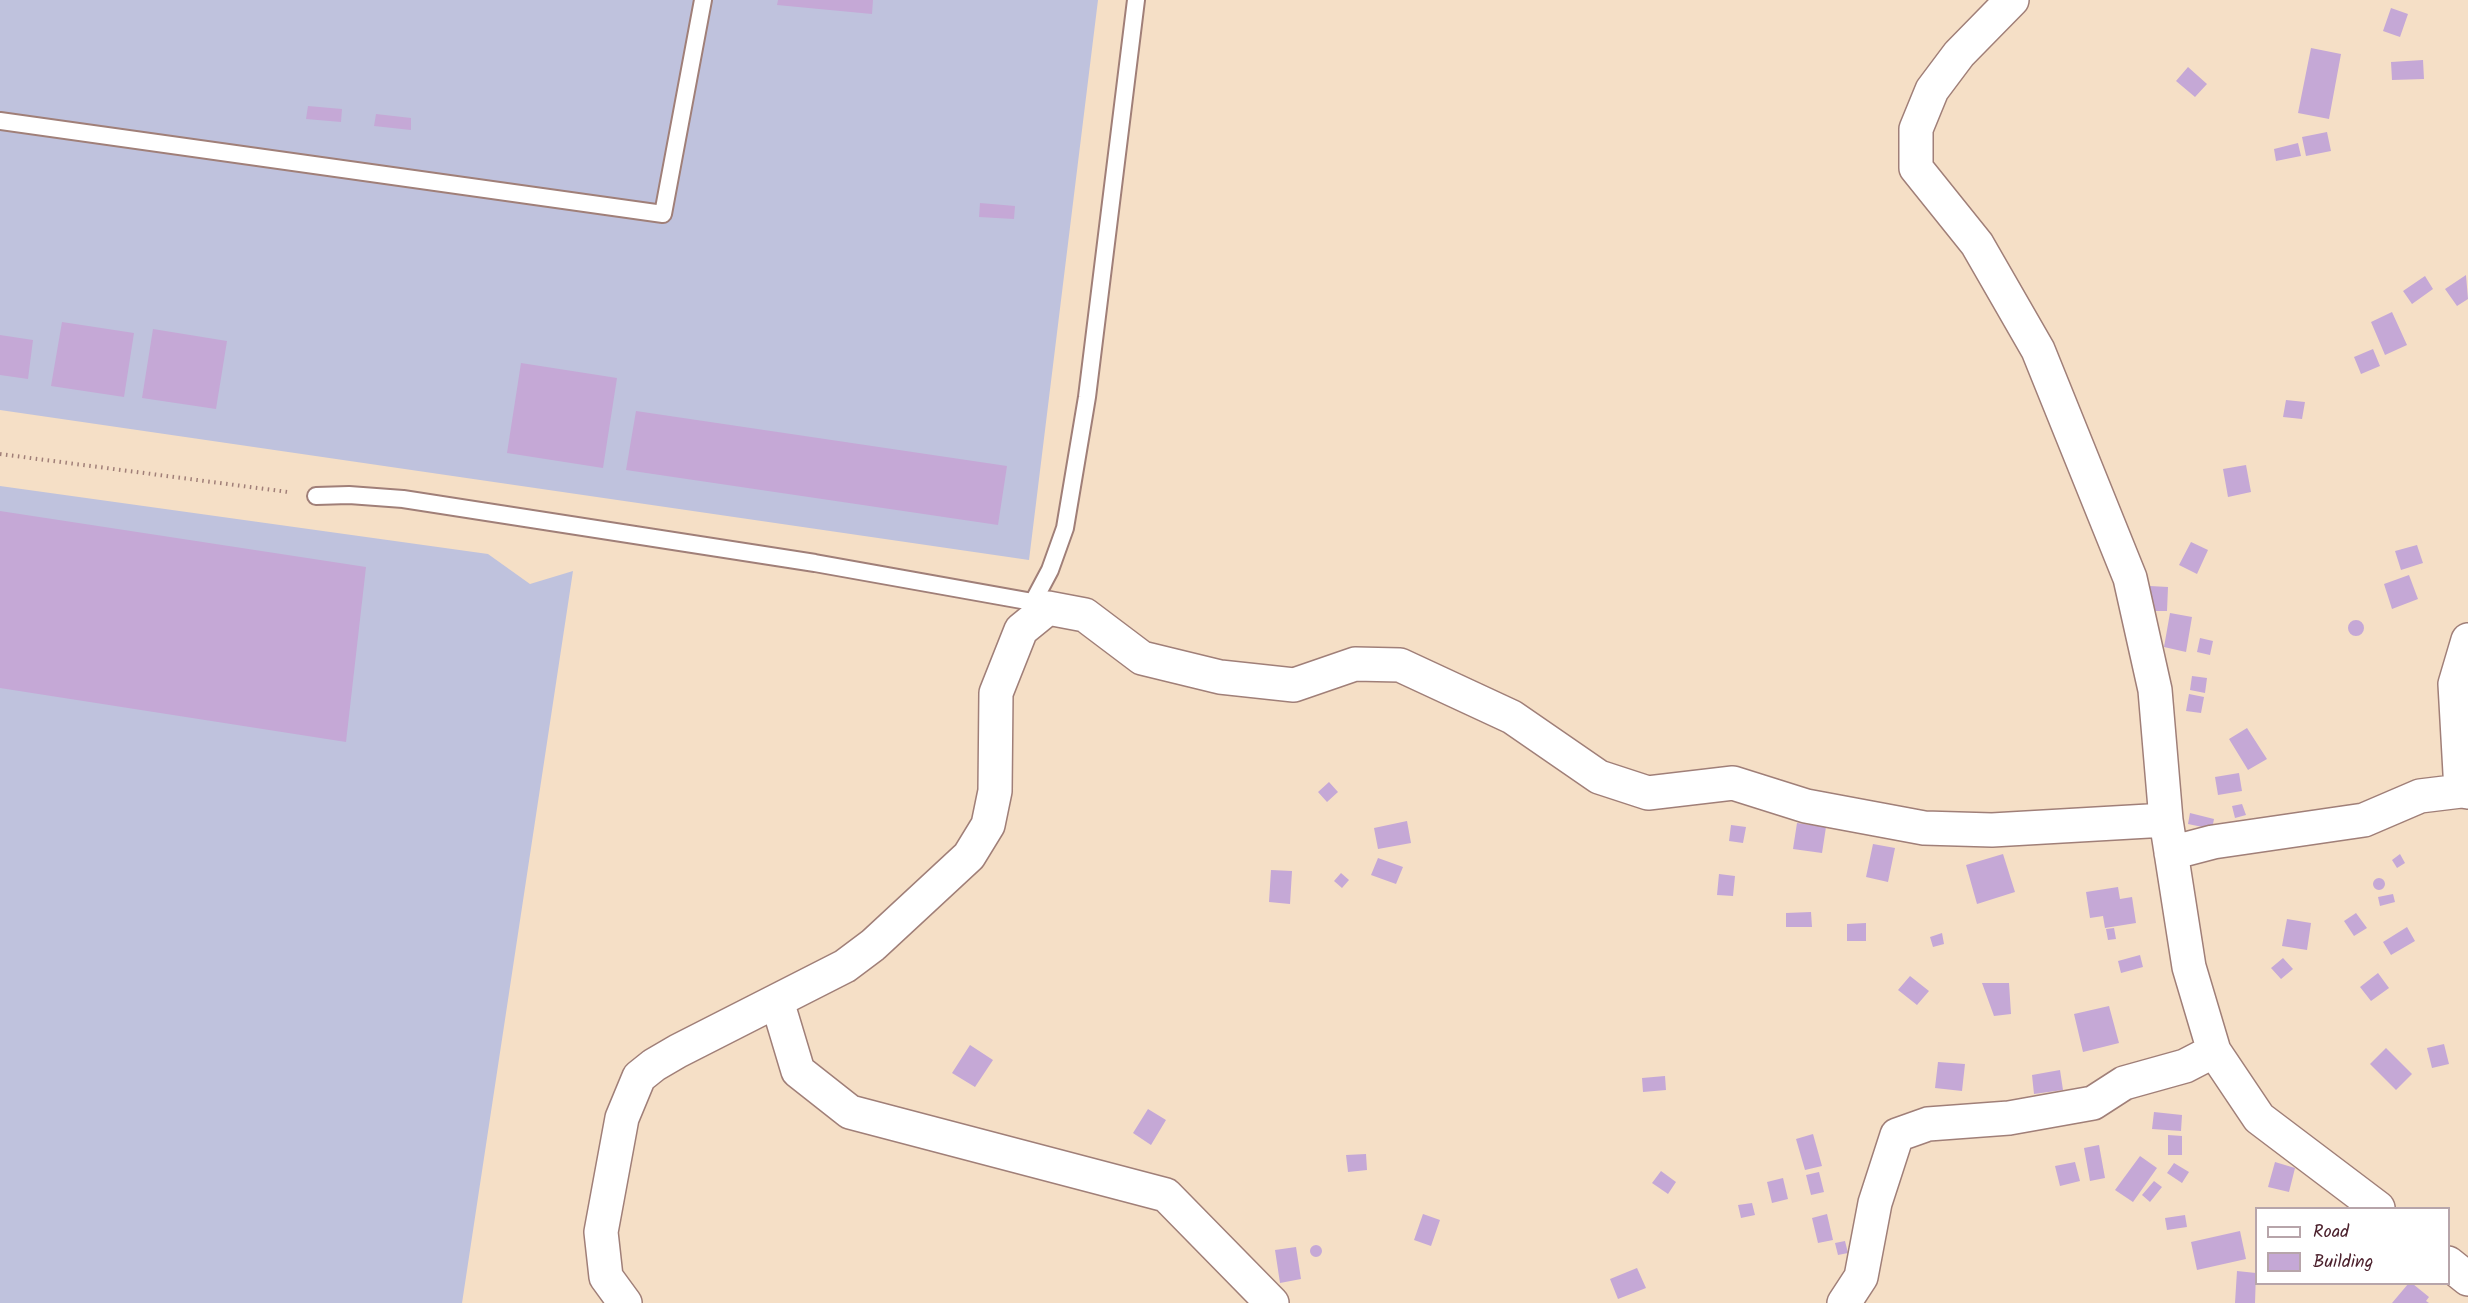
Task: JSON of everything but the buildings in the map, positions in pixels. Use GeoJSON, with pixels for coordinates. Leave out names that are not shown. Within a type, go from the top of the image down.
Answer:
{"type":"FeatureCollection","features":[{"type":"Feature","properties":{"kind":"street"},"geometry":{"type":"LineString","coordinates":[[2012,0],[1959,54],[1932,90],[1916,129],[1916,168],[1977,244],[2038,350],[2130,578],[2155,690],[2166,820],[2189,967],[2214,1052],[2259,1118],[2375,1207]]}},
{"type":"Feature","properties":{"kind":"street"},"geometry":{"type":"LineString","coordinates":[[626,1303],[606,1277],[601,1232],[622,1118],[639,1077],[678,1051],[845,966],[873,945],[969,856],[988,825],[995,791],[996,693],[1021,630],[1041,605],[1085,615],[1142,658],[1220,676],[1294,685],[1355,664],[1400,665],[1512,717],[1599,777],[1648,793],[1733,783],[1806,806],[1924,828],[1992,830],[2166,820]]}},
{"type":"Feature","properties":{"kind":"street"},"geometry":{"type":"LineString","coordinates":[[2171,853],[2213,842],[2364,820],[2420,796],[2465,791],[2455,684],[2468,640]]}},
{"type":"Feature","properties":{"kind":"street"},"geometry":{"type":"LineString","coordinates":[[777,1001],[798,1071],[850,1112],[1166,1195],[1272,1303]]}},
{"type":"Feature","properties":{"kind":"street"},"geometry":{"type":"LineString","coordinates":[[1844,1303],[1861,1277],[1875,1203],[1897,1135],[1928,1124],[2021,1116],[2093,1103],[2124,1083],[2185,1066],[2214,1052]]}},
{"type":"Feature","properties":{"kind":"street"},"geometry":{"type":"LineString","coordinates":[[2450,1265],[2468,1279]]}},
{"type":"Feature","properties":{"kind":"lane"},"geometry":{"type":"LineString","coordinates":[[0,121],[663,214],[704,0]]}},
{"type":"Feature","properties":{"kind":"lane"},"geometry":{"type":"LineString","coordinates":[[316,496],[349,495],[414,501],[815,563],[1041,605],[1067,517],[1087,397],[1136,0]]}},
{"type":"Feature","properties":{"kind":"path"},"geometry":{"type":"LineString","coordinates":[[0,454],[316,496]]}},
{"type":"Feature","properties":{"kind":"shaded area"},"geometry":{"type":"Polygon","coordinates":[[[0,0],[1098,0],[1029,560],[0,410],[0,0]]]}},
{"type":"Feature","properties":{"kind":"shaded area"},"geometry":{"type":"Polygon","coordinates":[[[0,486],[488,554],[530,584],[573,571],[462,1303],[0,1303],[0,486]]]}}]}
